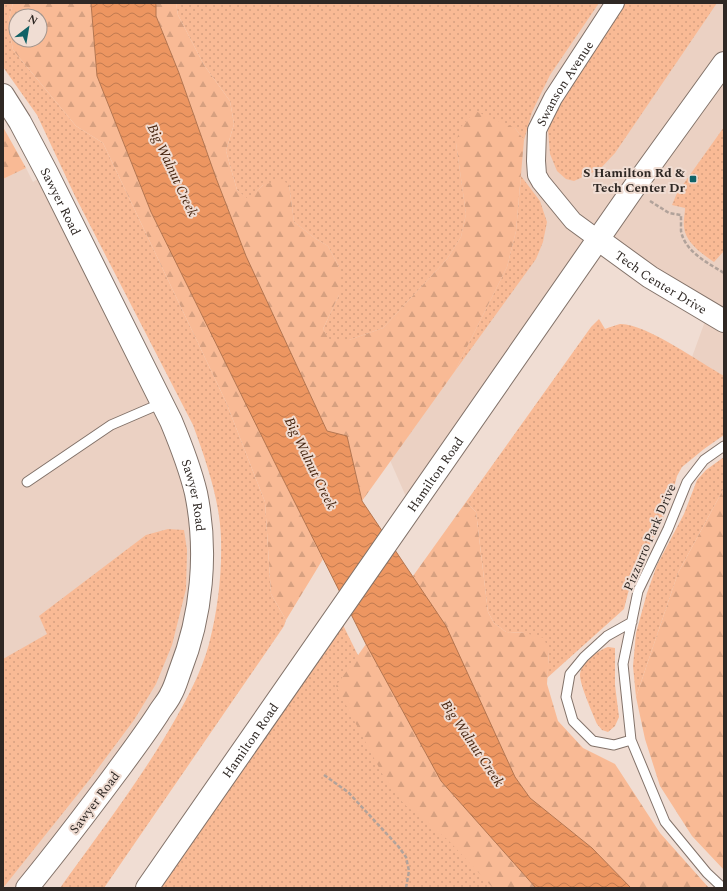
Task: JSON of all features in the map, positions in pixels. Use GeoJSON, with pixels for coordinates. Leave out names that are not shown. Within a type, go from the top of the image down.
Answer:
{"type":"FeatureCollection","features":[{"type":"Feature","properties":{"kind":"main road","name":"Hamilton Road"},"geometry":{"type":"LineString","coordinates":[[147,888],[634,189],[724,63]]}},
{"type":"Feature","properties":{"kind":"main road","name":"Sawyer Road"},"geometry":{"type":"LineString","coordinates":[[3,95],[20,122],[47,173],[162,403],[185,456],[196,492],[201,527],[202,562],[200,594],[186,656],[171,694],[148,730],[27,888]]}},
{"type":"Feature","properties":{"kind":"main road","name":"Tech Center Drive"},"geometry":{"type":"LineString","coordinates":[[599,240],[650,277],[724,321]]}},
{"type":"Feature","properties":{"kind":"street","name":"Swanson Avenue"},"geometry":{"type":"LineString","coordinates":[[599,240],[573,220],[541,182],[537,175],[537,130],[552,98],[615,3]]}},
{"type":"Feature","properties":{"kind":"lane"},"geometry":{"type":"LineString","coordinates":[[27,482],[111,425],[162,403]]}},
{"type":"Feature","properties":{"kind":"lane","name":"Pizzurro Park Drive"},"geometry":{"type":"LineString","coordinates":[[723,888],[707,873],[665,822],[631,740],[623,664],[638,591],[668,529],[687,482],[704,460],[724,446]]}},
{"type":"Feature","properties":{"kind":"lane"},"geometry":{"type":"LineString","coordinates":[[631,740],[614,745],[593,741],[573,721],[566,697],[570,674],[584,657],[608,636],[632,622]]}},
{"type":"Feature","properties":{"kind":"path"},"geometry":{"type":"LineString","coordinates":[[634,189],[669,213],[681,215],[681,231],[684,239],[691,249],[699,257],[724,273]]}},
{"type":"Feature","properties":{"kind":"path"},"geometry":{"type":"LineString","coordinates":[[324,775],[348,792],[398,846],[406,857],[409,871],[406,888]]}},
{"type":"Feature","properties":{"kind":"shaded area"},"geometry":{"type":"Polygon","coordinates":[[[213,3],[724,3],[724,380],[692,357],[708,313],[599,240],[411,508],[246,133],[213,3]]]}},
{"type":"Feature","properties":{"kind":"shaded area"},"geometry":{"type":"Polygon","coordinates":[[[26,168],[33,182],[47,173],[196,492],[186,656],[27,888],[3,888],[3,179],[26,168]]]}},
{"type":"Feature","properties":{"kind":"green space"},"geometry":{"type":"Polygon","coordinates":[[[3,3],[13,3],[12,8],[8,8],[8,48],[13,48],[76,126],[103,143],[226,402],[265,502],[271,594],[286,620],[284,626],[104,888],[60,888],[149,762],[181,709],[199,673],[209,644],[217,605],[221,565],[220,524],[212,481],[193,425],[75,196],[37,115],[3,67],[3,3]]]}},
{"type":"Feature","properties":{"kind":"green space"},"geometry":{"type":"Polygon","coordinates":[[[13,3],[91,3],[97,76],[151,212],[323,559],[286,620],[271,594],[265,502],[226,402],[103,143],[76,126],[13,48],[48,48],[48,8],[12,8],[13,3]]]}},
{"type":"Feature","properties":{"kind":"green space"},"geometry":{"type":"Polygon","coordinates":[[[156,3],[176,3],[178,15],[204,65],[230,101],[234,124],[226,151],[237,190],[248,199],[263,185],[281,180],[289,184],[294,222],[316,239],[328,246],[339,267],[339,295],[323,329],[330,340],[349,340],[383,328],[447,259],[461,237],[466,214],[456,143],[460,128],[475,111],[515,128],[524,140],[516,231],[507,267],[455,371],[362,501],[347,436],[327,431],[246,256],[216,178],[179,73],[156,16],[156,3]]]}},
{"type":"Feature","properties":{"kind":"green space"},"geometry":{"type":"Polygon","coordinates":[[[176,3],[599,3],[550,75],[532,112],[524,140],[515,128],[456,143],[466,214],[461,237],[447,259],[383,328],[349,340],[330,341],[323,329],[339,295],[339,267],[328,246],[316,239],[294,222],[289,184],[263,185],[248,200],[237,190],[226,151],[234,124],[230,101],[204,65],[178,15],[176,3]]]}},
{"type":"Feature","properties":{"kind":"green space"},"geometry":{"type":"Polygon","coordinates":[[[624,3],[717,3],[615,153],[600,169],[574,181],[566,179],[557,171],[550,154],[548,130],[554,110],[624,3]]]}},
{"type":"Feature","properties":{"kind":"green space"},"geometry":{"type":"Polygon","coordinates":[[[3,127],[26,168],[3,179],[3,127]]]}},
{"type":"Feature","properties":{"kind":"green space"},"geometry":{"type":"Polygon","coordinates":[[[724,127],[724,251],[714,262],[699,251],[687,238],[684,225],[685,208],[672,205],[677,193],[724,127]]]}},
{"type":"Feature","properties":{"kind":"green space"},"geometry":{"type":"Polygon","coordinates":[[[521,176],[540,201],[547,222],[543,242],[536,259],[455,371],[507,267],[516,231],[521,176]]]}},
{"type":"Feature","properties":{"kind":"green space"},"geometry":{"type":"Polygon","coordinates":[[[599,319],[605,329],[620,324],[631,325],[644,330],[673,345],[724,376],[724,435],[682,467],[677,476],[671,499],[660,527],[642,559],[628,593],[624,609],[547,678],[549,652],[525,633],[506,632],[494,623],[488,612],[476,512],[466,502],[591,327],[599,319]]]}},
{"type":"Feature","properties":{"kind":"green space"},"geometry":{"type":"Polygon","coordinates":[[[724,457],[724,488],[678,573],[636,697],[633,666],[636,633],[647,593],[657,565],[684,514],[697,480],[706,470],[724,457]]]}},
{"type":"Feature","properties":{"kind":"green space"},"geometry":{"type":"Polygon","coordinates":[[[724,488],[724,870],[692,836],[660,786],[645,739],[636,697],[678,573],[724,488]]]}},
{"type":"Feature","properties":{"kind":"green space"},"geometry":{"type":"Polygon","coordinates":[[[466,502],[476,512],[488,612],[494,623],[506,632],[525,633],[544,638],[549,652],[547,684],[558,721],[583,748],[615,764],[660,833],[709,888],[631,888],[592,848],[530,798],[515,777],[487,716],[413,576],[466,502]]]}},
{"type":"Feature","properties":{"kind":"green space"},"geometry":{"type":"Polygon","coordinates":[[[168,529],[184,530],[187,550],[186,589],[172,645],[156,684],[134,720],[90,779],[3,888],[3,659],[47,634],[39,616],[146,535],[168,529]]]}},
{"type":"Feature","properties":{"kind":"green space"},"geometry":{"type":"Polygon","coordinates":[[[338,615],[420,780],[518,888],[147,888],[338,615]]]}},
{"type":"Feature","properties":{"kind":"green space"},"geometry":{"type":"Polygon","coordinates":[[[366,644],[441,781],[536,888],[493,888],[448,840],[404,804],[386,781],[336,686],[366,644]]]}},
{"type":"Feature","properties":{"kind":"green space"},"geometry":{"type":"Polygon","coordinates":[[[608,647],[615,648],[615,685],[619,717],[615,726],[608,732],[602,730],[597,724],[584,691],[580,674],[587,661],[599,651],[608,647]]]}},
{"type":"Feature","properties":{"kind":"water","name":"Big Walnut Creek"},"geometry":{"type":"Polygon","coordinates":[[[91,3],[156,3],[156,16],[179,73],[216,178],[246,256],[327,431],[347,436],[362,501],[446,626],[515,777],[530,798],[592,848],[631,888],[536,888],[441,781],[366,644],[151,212],[97,76],[91,3]]]}},
{"type":"Feature","properties":{"kind":"place","name":"S Hamilton Rd & Tech Center Dr"},"geometry":{"type":"Point","coordinates":[693,179]}}]}
